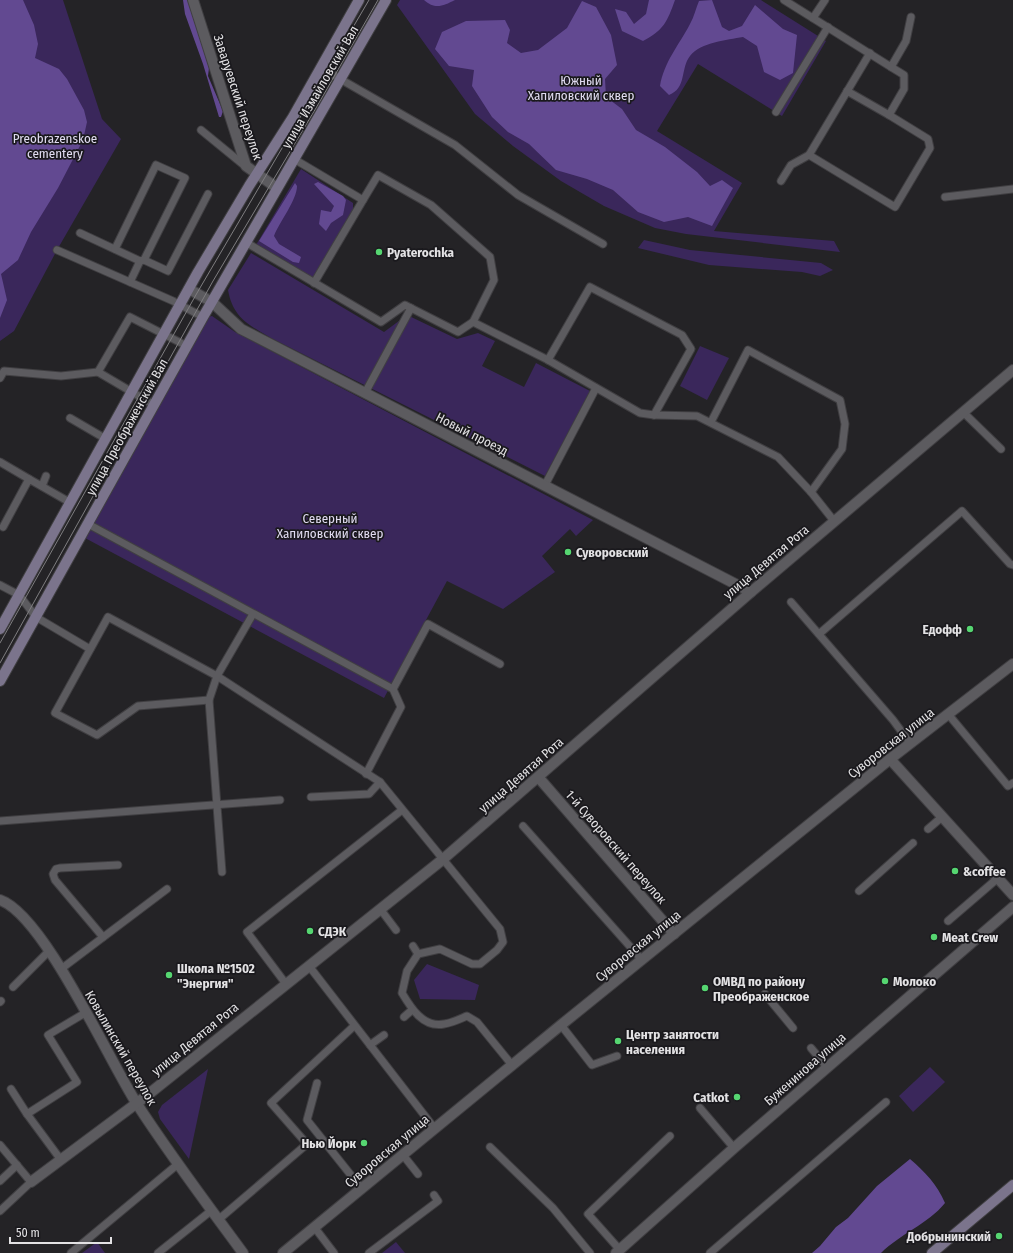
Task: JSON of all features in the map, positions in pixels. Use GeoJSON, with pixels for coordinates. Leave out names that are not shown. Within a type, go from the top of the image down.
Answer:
{"type":"FeatureCollection","features":[{"type":"Feature","properties":{"kind":"main road","name":"улица Измайловский Вал"},"geometry":{"type":"LineString","coordinates":[[257,175],[321,68],[359,0]]}},
{"type":"Feature","properties":{"kind":"main road","name":"улица Измайловский Вал"},"geometry":{"type":"LineString","coordinates":[[277,188],[386,0]]}},
{"type":"Feature","properties":{"kind":"main road","name":"улица Преображенский Вал"},"geometry":{"type":"LineString","coordinates":[[0,629],[189,288],[257,175]]}},
{"type":"Feature","properties":{"kind":"main road","name":"улица Преображенский Вал"},"geometry":{"type":"LineString","coordinates":[[0,681],[203,317],[272,200],[277,188]]}},
{"type":"Feature","properties":{"kind":"main road"},"geometry":{"type":"LineString","coordinates":[[932,1253],[1013,1186]]}},
{"type":"Feature","properties":{"kind":"street","name":"Заваруевский переулок"},"geometry":{"type":"LineString","coordinates":[[194,0],[246,166],[277,188]]}},
{"type":"Feature","properties":{"kind":"street","name":"Новый проезд"},"geometry":{"type":"LineString","coordinates":[[189,288],[212,302],[241,329],[751,592]]}},
{"type":"Feature","properties":{"kind":"street","name":"улица Девятая Рота"},"geometry":{"type":"LineString","coordinates":[[31,1182],[136,1103],[381,910],[442,860],[539,778],[751,592],[1013,370]]}},
{"type":"Feature","properties":{"kind":"street","name":"Суворовская улица"},"geometry":{"type":"LineString","coordinates":[[283,1253],[560,1025],[910,743],[1013,664]]}},
{"type":"Feature","properties":{"kind":"street"},"geometry":{"type":"LineString","coordinates":[[890,759],[1013,896]]}},
{"type":"Feature","properties":{"kind":"street","name":"1-й Суворовский переулок"},"geometry":{"type":"LineString","coordinates":[[539,778],[674,934]]}},
{"type":"Feature","properties":{"kind":"street","name":"Ковылинский переулок"},"geometry":{"type":"LineString","coordinates":[[0,900],[22,914],[49,951],[61,969],[136,1103],[178,1164],[243,1253]]}},
{"type":"Feature","properties":{"kind":"street","name":"Буженинова улица"},"geometry":{"type":"LineString","coordinates":[[619,1252],[734,1148],[1013,907]]}},
{"type":"Feature","properties":{"kind":"lane"},"geometry":{"type":"LineString","coordinates":[[784,0],[904,75],[904,89],[889,115]]}},
{"type":"Feature","properties":{"kind":"lane"},"geometry":{"type":"LineString","coordinates":[[813,18],[824,0]]}},
{"type":"Feature","properties":{"kind":"lane"},"geometry":{"type":"LineString","coordinates":[[891,67],[906,42],[911,17]]}},
{"type":"Feature","properties":{"kind":"lane"},"geometry":{"type":"LineString","coordinates":[[776,112],[828,27]]}},
{"type":"Feature","properties":{"kind":"lane"},"geometry":{"type":"LineString","coordinates":[[781,181],[791,165],[809,155],[870,54]]}},
{"type":"Feature","properties":{"kind":"lane"},"geometry":{"type":"LineString","coordinates":[[321,68],[455,145],[518,195],[604,244]]}},
{"type":"Feature","properties":{"kind":"lane"},"geometry":{"type":"LineString","coordinates":[[809,155],[895,207],[930,148],[928,139],[847,91]]}},
{"type":"Feature","properties":{"kind":"lane"},"geometry":{"type":"LineString","coordinates":[[201,130],[246,166]]}},
{"type":"Feature","properties":{"kind":"lane"},"geometry":{"type":"LineString","coordinates":[[294,159],[363,200]]}},
{"type":"Feature","properties":{"kind":"lane"},"geometry":{"type":"LineString","coordinates":[[115,250],[156,165],[185,178],[130,282]]}},
{"type":"Feature","properties":{"kind":"lane"},"geometry":{"type":"LineString","coordinates":[[247,243],[314,283],[381,322],[405,305],[458,332],[473,322],[494,280],[490,258],[432,205],[378,176],[314,283]]}},
{"type":"Feature","properties":{"kind":"lane"},"geometry":{"type":"LineString","coordinates":[[945,197],[1013,189]]}},
{"type":"Feature","properties":{"kind":"lane"},"geometry":{"type":"LineString","coordinates":[[80,233],[115,250],[168,271],[208,194]]}},
{"type":"Feature","properties":{"kind":"lane"},"geometry":{"type":"LineString","coordinates":[[57,250],[180,304],[203,317]]}},
{"type":"Feature","properties":{"kind":"lane"},"geometry":{"type":"LineString","coordinates":[[548,360],[590,287],[682,335],[691,349],[654,415]]}},
{"type":"Feature","properties":{"kind":"lane"},"geometry":{"type":"LineString","coordinates":[[365,393],[412,308]]}},
{"type":"Feature","properties":{"kind":"lane"},"geometry":{"type":"LineString","coordinates":[[98,372],[130,317],[187,346]]}},
{"type":"Feature","properties":{"kind":"lane"},"geometry":{"type":"LineString","coordinates":[[473,322],[548,360],[640,412],[654,415],[697,416],[778,457],[811,492],[834,521]]}},
{"type":"Feature","properties":{"kind":"lane"},"geometry":{"type":"LineString","coordinates":[[711,422],[748,350],[840,400],[845,424],[842,449],[811,492]]}},
{"type":"Feature","properties":{"kind":"lane"},"geometry":{"type":"LineString","coordinates":[[0,378],[4,370],[61,376],[98,372],[154,405]]}},
{"type":"Feature","properties":{"kind":"lane"},"geometry":{"type":"LineString","coordinates":[[545,485],[596,388]]}},
{"type":"Feature","properties":{"kind":"lane"},"geometry":{"type":"LineString","coordinates":[[963,412],[1000,449]]}},
{"type":"Feature","properties":{"kind":"lane"},"geometry":{"type":"LineString","coordinates":[[70,418],[106,439]]}},
{"type":"Feature","properties":{"kind":"lane"},"geometry":{"type":"LineString","coordinates":[[0,462],[71,503]]}},
{"type":"Feature","properties":{"kind":"lane"},"geometry":{"type":"LineString","coordinates":[[42,486],[46,476]]}},
{"type":"Feature","properties":{"kind":"lane"},"geometry":{"type":"LineString","coordinates":[[3,527],[29,479]]}},
{"type":"Feature","properties":{"kind":"lane"},"geometry":{"type":"LineString","coordinates":[[819,634],[962,511],[1010,564],[1013,565]]}},
{"type":"Feature","properties":{"kind":"lane"},"geometry":{"type":"LineString","coordinates":[[88,524],[393,689],[401,707],[366,774]]}},
{"type":"Feature","properties":{"kind":"lane"},"geometry":{"type":"LineString","coordinates":[[0,585],[19,595],[36,616],[90,649]]}},
{"type":"Feature","properties":{"kind":"lane"},"geometry":{"type":"LineString","coordinates":[[791,602],[893,720],[910,743]]}},
{"type":"Feature","properties":{"kind":"lane"},"geometry":{"type":"LineString","coordinates":[[222,872],[208,700],[216,676],[252,614]]}},
{"type":"Feature","properties":{"kind":"lane"},"geometry":{"type":"LineString","coordinates":[[208,700],[138,706],[97,735],[55,712],[108,617],[216,676],[380,782],[442,860],[500,929],[502,942],[497,950],[480,964],[472,964],[440,949],[418,954],[407,971],[402,993],[412,1010],[426,1022],[443,1025],[468,1016],[477,1022],[512,1065]]}},
{"type":"Feature","properties":{"kind":"lane"},"geometry":{"type":"LineString","coordinates":[[393,689],[428,624],[500,664]]}},
{"type":"Feature","properties":{"kind":"lane"},"geometry":{"type":"LineString","coordinates":[[948,714],[1008,786],[1013,783]]}},
{"type":"Feature","properties":{"kind":"lane"},"geometry":{"type":"LineString","coordinates":[[312,797],[369,794],[380,782]]}},
{"type":"Feature","properties":{"kind":"lane"},"geometry":{"type":"LineString","coordinates":[[0,821],[280,800]]}},
{"type":"Feature","properties":{"kind":"lane"},"geometry":{"type":"LineString","coordinates":[[286,984],[247,932],[402,810]]}},
{"type":"Feature","properties":{"kind":"lane"},"geometry":{"type":"LineString","coordinates":[[928,830],[942,817]]}},
{"type":"Feature","properties":{"kind":"lane"},"geometry":{"type":"LineString","coordinates":[[523,826],[642,960]]}},
{"type":"Feature","properties":{"kind":"lane"},"geometry":{"type":"LineString","coordinates":[[859,891],[913,843]]}},
{"type":"Feature","properties":{"kind":"lane"},"geometry":{"type":"LineString","coordinates":[[103,937],[55,880],[53,874],[56,869],[60,868],[118,865]]}},
{"type":"Feature","properties":{"kind":"lane"},"geometry":{"type":"LineString","coordinates":[[948,921],[998,878]]}},
{"type":"Feature","properties":{"kind":"lane"},"geometry":{"type":"LineString","coordinates":[[61,969],[167,889]]}},
{"type":"Feature","properties":{"kind":"lane"},"geometry":{"type":"LineString","coordinates":[[381,910],[396,930]]}},
{"type":"Feature","properties":{"kind":"lane"},"geometry":{"type":"LineString","coordinates":[[413,946],[418,954]]}},
{"type":"Feature","properties":{"kind":"lane"},"geometry":{"type":"LineString","coordinates":[[13,987],[49,951]]}},
{"type":"Feature","properties":{"kind":"lane"},"geometry":{"type":"LineString","coordinates":[[309,966],[435,1129]]}},
{"type":"Feature","properties":{"kind":"lane"},"geometry":{"type":"LineString","coordinates":[[765,994],[793,1028]]}},
{"type":"Feature","properties":{"kind":"lane"},"geometry":{"type":"LineString","coordinates":[[404,1017],[412,1010]]}},
{"type":"Feature","properties":{"kind":"lane"},"geometry":{"type":"LineString","coordinates":[[28,1114],[77,1082],[48,1035],[85,1013]]}},
{"type":"Feature","properties":{"kind":"lane"},"geometry":{"type":"LineString","coordinates":[[560,1025],[592,1065],[617,1056]]}},
{"type":"Feature","properties":{"kind":"lane"},"geometry":{"type":"LineString","coordinates":[[218,1220],[307,1144],[271,1103],[354,1026]]}},
{"type":"Feature","properties":{"kind":"lane"},"geometry":{"type":"LineString","coordinates":[[370,1045],[384,1034]]}},
{"type":"Feature","properties":{"kind":"lane"},"geometry":{"type":"LineString","coordinates":[[811,1048],[827,1067]]}},
{"type":"Feature","properties":{"kind":"lane"},"geometry":{"type":"LineString","coordinates":[[317,1083],[307,1120],[362,1189]]}},
{"type":"Feature","properties":{"kind":"lane"},"geometry":{"type":"LineString","coordinates":[[11,1089],[60,1160]]}},
{"type":"Feature","properties":{"kind":"lane"},"geometry":{"type":"LineString","coordinates":[[710,1253],[886,1102]]}},
{"type":"Feature","properties":{"kind":"lane"},"geometry":{"type":"LineString","coordinates":[[700,1108],[734,1148]]}},
{"type":"Feature","properties":{"kind":"lane"},"geometry":{"type":"LineString","coordinates":[[619,1252],[588,1214],[670,1136]]}},
{"type":"Feature","properties":{"kind":"lane"},"geometry":{"type":"LineString","coordinates":[[0,1145],[31,1182],[0,1211]]}},
{"type":"Feature","properties":{"kind":"lane"},"geometry":{"type":"LineString","coordinates":[[490,1147],[553,1208],[590,1253]]}},
{"type":"Feature","properties":{"kind":"lane"},"geometry":{"type":"LineString","coordinates":[[403,1155],[418,1174]]}},
{"type":"Feature","properties":{"kind":"lane"},"geometry":{"type":"LineString","coordinates":[[71,1253],[178,1164]]}},
{"type":"Feature","properties":{"kind":"lane"},"geometry":{"type":"LineString","coordinates":[[0,1181],[17,1165]]}},
{"type":"Feature","properties":{"kind":"lane"},"geometry":{"type":"LineString","coordinates":[[369,1253],[438,1201],[434,1195]]}},
{"type":"Feature","properties":{"kind":"lane"},"geometry":{"type":"LineString","coordinates":[[158,1253],[212,1210]]}},
{"type":"Feature","properties":{"kind":"lane"},"geometry":{"type":"LineString","coordinates":[[315,1228],[334,1253]]}},
{"type":"Feature","properties":{"kind":"green space","name":"Preobrazenskoe cementery"},"geometry":{"type":"Polygon","coordinates":[[[0,0],[63,0],[102,119],[121,139],[57,250],[14,331],[0,341],[0,0]]]}},
{"type":"Feature","properties":{"kind":"green space"},"geometry":{"type":"Polygon","coordinates":[[[0,0],[23,0],[34,25],[38,44],[35,58],[59,69],[67,79],[84,110],[87,122],[83,140],[58,188],[31,232],[18,260],[1,274],[7,300],[0,318],[0,0]]]}},
{"type":"Feature","properties":{"kind":"green space"},"geometry":{"type":"Polygon","coordinates":[[[183,0],[188,0],[209,68],[208,76],[223,111],[221,117],[219,117],[203,64],[185,14],[183,0]]]}},
{"type":"Feature","properties":{"kind":"green space","name":"Южный Хапиловский сквер"},"geometry":{"type":"Polygon","coordinates":[[[400,0],[761,0],[826,41],[782,116],[698,64],[657,131],[742,183],[714,231],[834,241],[840,252],[686,234],[655,228],[604,206],[561,181],[513,146],[475,114],[397,5],[400,0]]]}},
{"type":"Feature","properties":{"kind":"green space"},"geometry":{"type":"Polygon","coordinates":[[[424,0],[455,0],[447,4],[435,6],[424,0]]]}},
{"type":"Feature","properties":{"kind":"green space"},"geometry":{"type":"Polygon","coordinates":[[[649,0],[675,0],[664,25],[656,33],[643,41],[622,31],[615,9],[626,12],[634,24],[646,14],[649,0]]]}},
{"type":"Feature","properties":{"kind":"green space"},"geometry":{"type":"Polygon","coordinates":[[[712,0],[722,27],[729,31],[742,26],[755,5],[783,29],[797,35],[793,73],[780,80],[764,72],[757,46],[743,37],[730,39],[715,42],[695,51],[687,61],[681,83],[675,92],[669,95],[660,86],[665,69],[672,54],[686,32],[699,1],[712,0]]]}},
{"type":"Feature","properties":{"kind":"green space"},"geometry":{"type":"Polygon","coordinates":[[[582,1],[596,7],[611,35],[617,65],[605,79],[606,97],[622,109],[636,130],[665,147],[697,172],[710,186],[722,180],[733,188],[712,226],[688,217],[664,222],[638,212],[613,190],[587,179],[556,170],[529,144],[508,132],[492,117],[472,86],[474,70],[449,66],[435,49],[442,32],[466,21],[505,20],[510,30],[507,43],[521,53],[538,50],[567,28],[582,1]]]}},
{"type":"Feature","properties":{"kind":"green space"},"geometry":{"type":"Polygon","coordinates":[[[301,169],[353,203],[353,210],[313,279],[256,245],[301,169]]]}},
{"type":"Feature","properties":{"kind":"green space"},"geometry":{"type":"Polygon","coordinates":[[[318,182],[343,196],[346,200],[343,215],[331,223],[326,231],[319,224],[321,210],[331,212],[334,206],[314,184],[318,182]]]}},
{"type":"Feature","properties":{"kind":"green space"},"geometry":{"type":"Polygon","coordinates":[[[295,183],[297,186],[294,198],[274,236],[279,244],[301,257],[299,263],[293,262],[259,241],[295,183]]]}},
{"type":"Feature","properties":{"kind":"green space"},"geometry":{"type":"Polygon","coordinates":[[[644,240],[690,250],[821,263],[833,270],[820,276],[802,272],[709,265],[638,248],[644,240]]]}},
{"type":"Feature","properties":{"kind":"green space"},"geometry":{"type":"Polygon","coordinates":[[[251,253],[384,332],[407,315],[457,339],[478,333],[495,341],[482,366],[524,387],[536,363],[590,391],[545,476],[271,338],[243,320],[230,300],[228,290],[251,253]]]}},
{"type":"Feature","properties":{"kind":"green space","name":"Северный Хапиловский сквер"},"geometry":{"type":"Polygon","coordinates":[[[212,316],[235,332],[593,520],[576,536],[570,529],[542,556],[555,572],[503,609],[447,581],[384,698],[85,538],[208,317],[212,316]]]}},
{"type":"Feature","properties":{"kind":"green space"},"geometry":{"type":"Polygon","coordinates":[[[700,346],[729,358],[707,400],[680,386],[700,346]]]}},
{"type":"Feature","properties":{"kind":"green space"},"geometry":{"type":"Polygon","coordinates":[[[427,964],[479,985],[475,1000],[420,999],[414,980],[427,964]]]}},
{"type":"Feature","properties":{"kind":"green space"},"geometry":{"type":"Polygon","coordinates":[[[930,1067],[945,1082],[913,1112],[899,1096],[930,1067]]]}},
{"type":"Feature","properties":{"kind":"green space"},"geometry":{"type":"Polygon","coordinates":[[[208,1069],[189,1159],[160,1119],[158,1112],[162,1105],[208,1069]]]}},
{"type":"Feature","properties":{"kind":"green space"},"geometry":{"type":"Polygon","coordinates":[[[910,1159],[930,1179],[942,1196],[945,1203],[938,1210],[881,1253],[812,1253],[836,1227],[848,1218],[877,1186],[910,1159]]]}},
{"type":"Feature","properties":{"kind":"green space"},"geometry":{"type":"Polygon","coordinates":[[[97,1242],[105,1253],[82,1253],[97,1242]]]}},
{"type":"Feature","properties":{"kind":"green space"},"geometry":{"type":"Polygon","coordinates":[[[396,1242],[405,1253],[382,1253],[396,1242]]]}},
{"type":"Feature","properties":{"kind":"tram line"},"geometry":{"type":"LineString","coordinates":[[0,643],[197,293],[369,0]]}},
{"type":"Feature","properties":{"kind":"tram line"},"geometry":{"type":"LineString","coordinates":[[0,663],[213,281],[316,108],[378,0]]}},
{"type":"Feature","properties":{"kind":"place","name":"Pyaterochka"},"geometry":{"type":"Point","coordinates":[379,252]}},
{"type":"Feature","properties":{"kind":"place","name":"Суворовский"},"geometry":{"type":"Point","coordinates":[568,552]}},
{"type":"Feature","properties":{"kind":"place","name":"Едофф"},"geometry":{"type":"Point","coordinates":[970,629]}},
{"type":"Feature","properties":{"kind":"place","name":"&coffee"},"geometry":{"type":"Point","coordinates":[955,871]}},
{"type":"Feature","properties":{"kind":"place","name":"СДЭК"},"geometry":{"type":"Point","coordinates":[310,931]}},
{"type":"Feature","properties":{"kind":"place","name":"Meat Crew"},"geometry":{"type":"Point","coordinates":[934,937]}},
{"type":"Feature","properties":{"kind":"place","name":"Школа №1502 \"Энергия\""},"geometry":{"type":"Point","coordinates":[169,975]}},
{"type":"Feature","properties":{"kind":"place","name":"Молоко"},"geometry":{"type":"Point","coordinates":[885,981]}},
{"type":"Feature","properties":{"kind":"place","name":"ОМВД по району Преображенское"},"geometry":{"type":"Point","coordinates":[705,988]}},
{"type":"Feature","properties":{"kind":"place","name":"Центр занятости населения"},"geometry":{"type":"Point","coordinates":[618,1041]}},
{"type":"Feature","properties":{"kind":"place","name":"Catkot"},"geometry":{"type":"Point","coordinates":[737,1097]}},
{"type":"Feature","properties":{"kind":"place","name":"Нью Йорк"},"geometry":{"type":"Point","coordinates":[364,1143]}},
{"type":"Feature","properties":{"kind":"place","name":"Добрынинский"},"geometry":{"type":"Point","coordinates":[999,1236]}}]}
